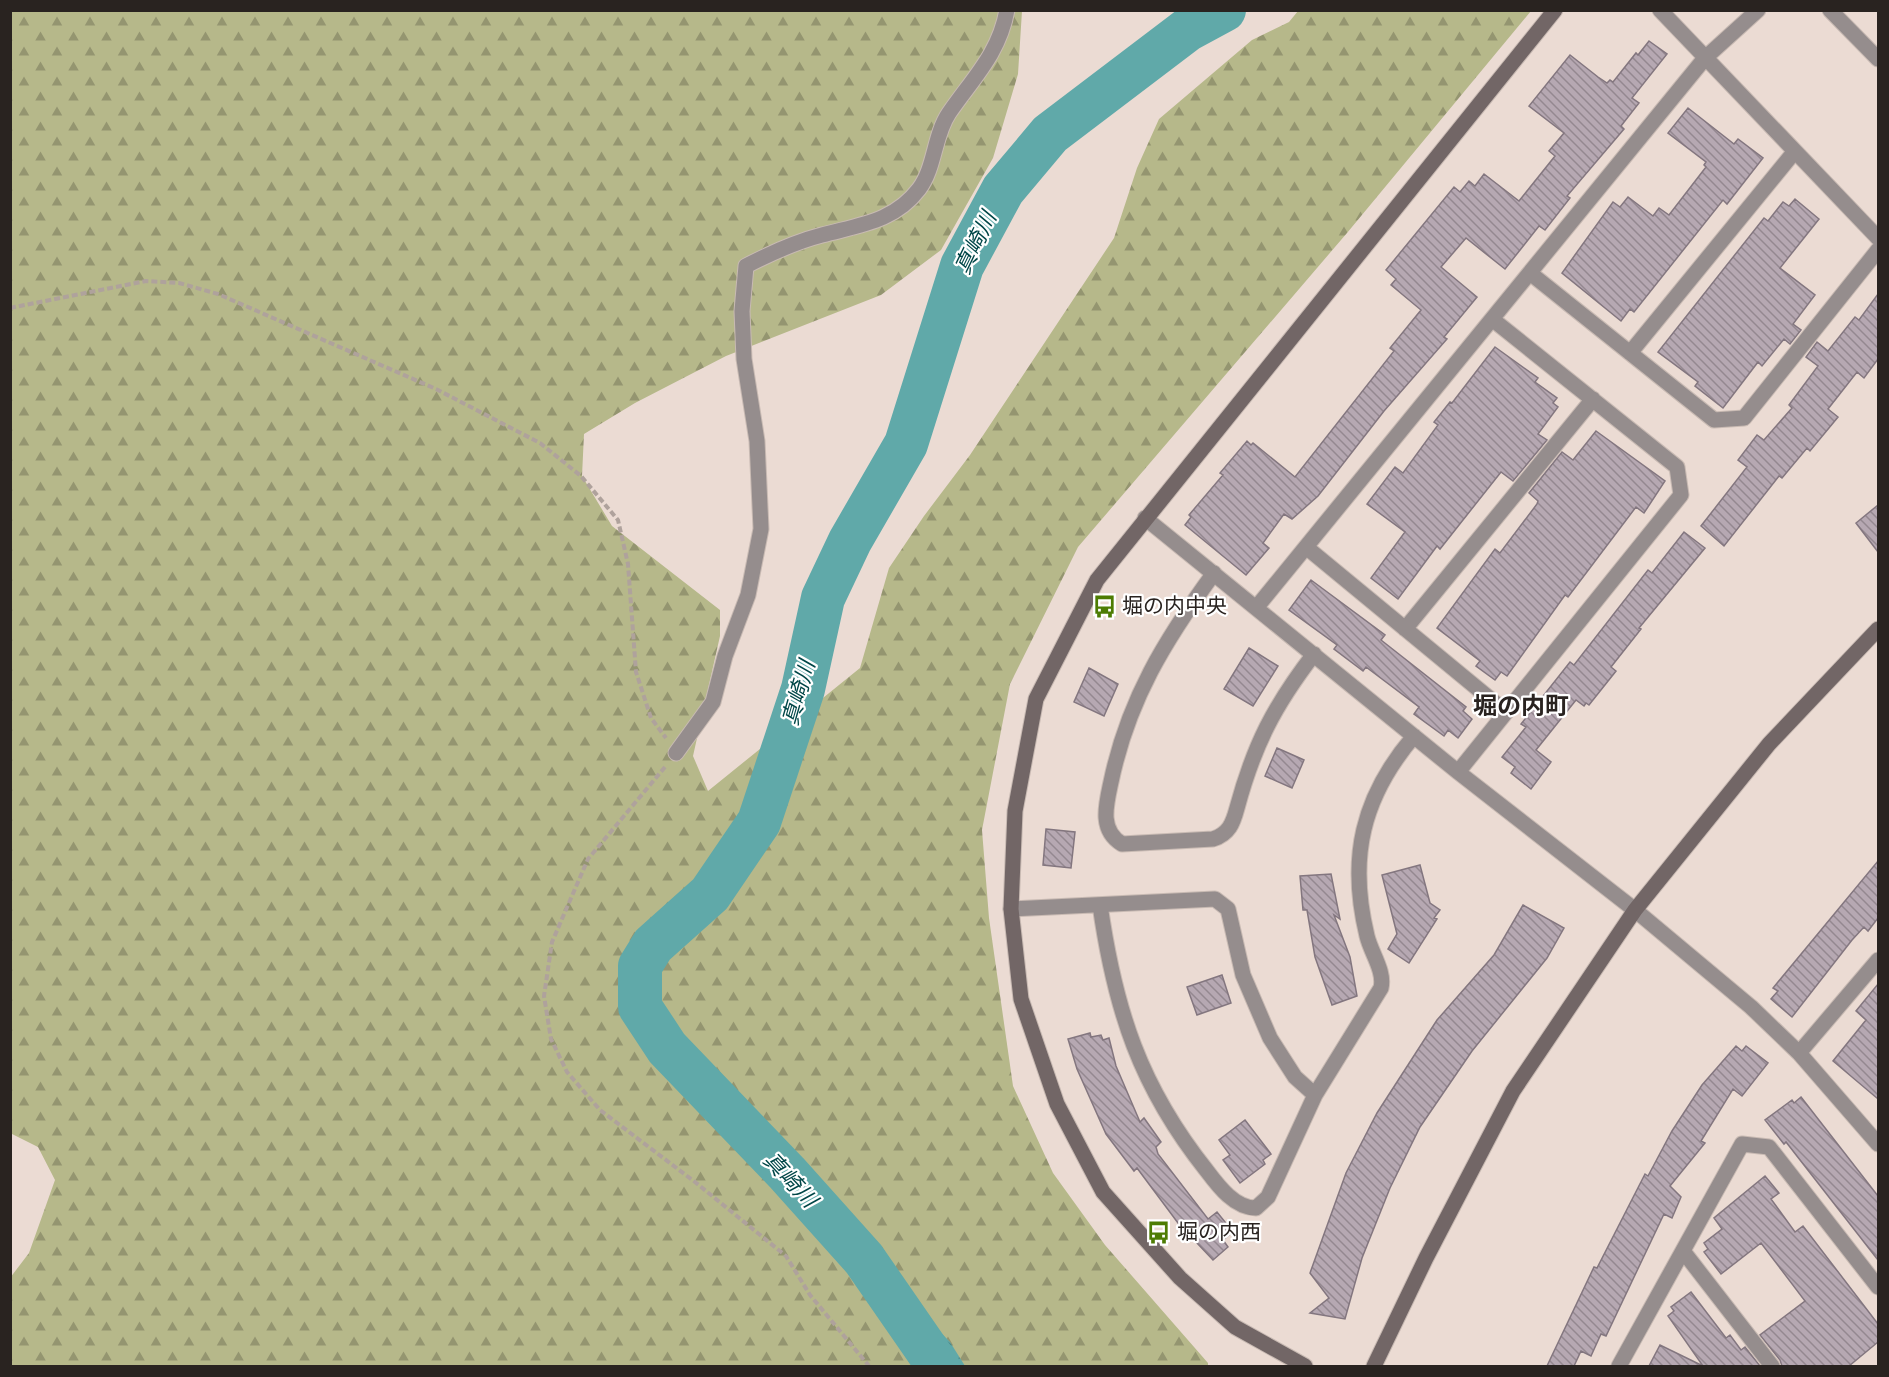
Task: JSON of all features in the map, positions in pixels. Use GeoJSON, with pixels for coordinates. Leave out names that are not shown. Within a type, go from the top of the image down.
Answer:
{"type":"FeatureCollection","features":[{"type":"Feature","properties":{"kind":"street"},"geometry":{"type":"LineString","coordinates":[[676,753],[712,702],[725,656],[748,595],[761,529],[758,441],[744,358],[742,311],[746,266],[775,250],[822,235],[875,223],[898,210],[920,188],[947,115],[992,56],[1007,10]]}},
{"type":"Feature","properties":{"kind":"street"},"geometry":{"type":"LineString","coordinates":[[1305,1366],[1235,1327],[1180,1278],[1103,1192],[1057,1104],[1021,999],[1011,909],[1015,811],[1036,699],[1097,580],[1555,10]]}},
{"type":"Feature","properties":{"kind":"street"},"geometry":{"type":"LineString","coordinates":[[1660,10],[1878,238]]}},
{"type":"Feature","properties":{"kind":"street"},"geometry":{"type":"LineString","coordinates":[[1256,608],[1705,58],[1758,10]]}},
{"type":"Feature","properties":{"kind":"street"},"geometry":{"type":"LineString","coordinates":[[1830,10],[1878,59]]}},
{"type":"Feature","properties":{"kind":"street"},"geometry":{"type":"LineString","coordinates":[[1630,353],[1795,151]]}},
{"type":"Feature","properties":{"kind":"street"},"geometry":{"type":"LineString","coordinates":[[1530,273],[1713,420],[1744,418],[1878,250]]}},
{"type":"Feature","properties":{"kind":"street"},"geometry":{"type":"LineString","coordinates":[[1458,772],[1681,495],[1677,467],[1492,319]]}},
{"type":"Feature","properties":{"kind":"street"},"geometry":{"type":"LineString","coordinates":[[1406,629],[1593,399]]}},
{"type":"Feature","properties":{"kind":"street"},"geometry":{"type":"LineString","coordinates":[[1145,518],[1458,772],[1635,910],[1751,1007],[1800,1053],[1878,1144]]}},
{"type":"Feature","properties":{"kind":"street"},"geometry":{"type":"LineString","coordinates":[[1306,547],[1506,712]]}},
{"type":"Feature","properties":{"kind":"street"},"geometry":{"type":"LineString","coordinates":[[1214,573],[1174,626],[1132,707],[1117,752],[1107,799],[1105,824],[1114,839],[1122,844],[1213,839],[1226,832],[1234,819],[1260,737],[1280,702],[1314,654]]}},
{"type":"Feature","properties":{"kind":"street"},"geometry":{"type":"LineString","coordinates":[[1374,1366],[1426,1258],[1513,1091],[1635,910],[1769,744],[1878,629]]}},
{"type":"Feature","properties":{"kind":"street"},"geometry":{"type":"LineString","coordinates":[[1100,905],[1116,994],[1130,1039],[1147,1077],[1170,1120],[1219,1186],[1241,1206],[1256,1208],[1268,1197],[1315,1095],[1381,988],[1381,975],[1369,945],[1358,891],[1361,844],[1375,793],[1385,773],[1414,736]]}},
{"type":"Feature","properties":{"kind":"street"},"geometry":{"type":"LineString","coordinates":[[1011,909],[1215,899],[1222,903],[1231,918],[1243,975],[1255,1007],[1280,1057],[1295,1077],[1315,1095]]}},
{"type":"Feature","properties":{"kind":"street"},"geometry":{"type":"LineString","coordinates":[[1800,1053],[1878,960]]}},
{"type":"Feature","properties":{"kind":"street"},"geometry":{"type":"LineString","coordinates":[[1619,1366],[1742,1144],[1769,1148],[1878,1287]]}},
{"type":"Feature","properties":{"kind":"street"},"geometry":{"type":"LineString","coordinates":[[1683,1251],[1772,1366]]}},
{"type":"Feature","properties":{"kind":"path"},"geometry":{"type":"LineString","coordinates":[[10,308],[146,281],[179,284],[218,294],[425,384],[540,443],[581,476],[618,520],[628,564],[636,672],[651,718],[676,753],[588,859],[552,942],[544,996],[551,1039],[567,1072],[600,1110],[695,1182],[786,1256],[810,1295],[869,1366]]}},
{"type":"Feature","properties":{"kind":"green space"},"geometry":{"type":"Polygon","coordinates":[[[11,11],[1022,11],[1018,74],[993,158],[941,250],[881,295],[726,356],[635,403],[584,434],[582,476],[612,526],[720,610],[720,636],[693,756],[708,791],[860,668],[889,568],[924,516],[970,455],[1114,238],[1137,168],[1159,119],[1252,40],[1289,22],[1298,11],[1531,11],[1347,233],[1078,547],[1010,684],[982,830],[989,918],[1013,1086],[1053,1173],[1105,1245],[1208,1363],[1208,1366],[11,1366],[10,1278],[29,1253],[55,1180],[38,1147],[10,1133],[11,11]]]}},
{"type":"Feature","properties":{"kind":"water"},"geometry":{"type":"Polygon","coordinates":[[[845,1234],[950,1342],[965,1366],[926,1366],[845,1234]]]}},
{"type":"Feature","properties":{"kind":"building"},"geometry":{"type":"Polygon","coordinates":[[[1649,41],[1667,54],[1632,98],[1639,103],[1621,126],[1624,129],[1567,196],[1570,198],[1545,230],[1539,226],[1505,269],[1466,238],[1441,267],[1477,297],[1444,337],[1447,339],[1384,411],[1318,496],[1292,519],[1284,514],[1263,543],[1269,548],[1246,575],[1185,525],[1191,517],[1189,515],[1223,475],[1220,473],[1247,441],[1251,445],[1253,443],[1295,477],[1394,351],[1390,348],[1421,310],[1391,285],[1396,279],[1386,270],[1454,187],[1460,192],[1469,181],[1475,186],[1484,174],[1519,201],[1555,156],[1549,151],[1564,133],[1529,106],[1570,55],[1607,83],[1610,80],[1613,82],[1636,53],[1638,55],[1649,41]]]}},
{"type":"Feature","properties":{"kind":"building"},"geometry":{"type":"Polygon","coordinates":[[[1688,108],[1734,144],[1738,139],[1763,158],[1727,204],[1723,200],[1634,312],[1630,309],[1621,321],[1562,273],[1613,202],[1620,207],[1628,197],[1653,216],[1659,208],[1669,215],[1706,167],[1704,165],[1706,162],[1668,133],[1688,108]]]}},
{"type":"Feature","properties":{"kind":"building"},"geometry":{"type":"Polygon","coordinates":[[[1795,199],[1819,219],[1780,268],[1815,295],[1793,324],[1801,330],[1790,344],[1784,339],[1762,366],[1758,362],[1723,408],[1695,386],[1698,382],[1658,352],[1764,218],[1768,221],[1783,202],[1789,206],[1795,199]]]}},
{"type":"Feature","properties":{"kind":"building"},"geometry":{"type":"Polygon","coordinates":[[[1878,294],[1878,359],[1864,378],[1857,372],[1828,409],[1838,417],[1810,451],[1807,448],[1782,478],[1779,476],[1724,546],[1701,526],[1747,467],[1738,460],[1757,435],[1764,440],[1792,408],[1789,405],[1818,366],[1806,357],[1817,342],[1828,351],[1855,317],[1859,320],[1878,294]]]}},
{"type":"Feature","properties":{"kind":"building"},"geometry":{"type":"Polygon","coordinates":[[[1495,347],[1538,378],[1535,382],[1557,398],[1553,403],[1558,407],[1538,434],[1547,440],[1513,481],[1501,472],[1440,549],[1437,546],[1398,599],[1371,578],[1405,532],[1367,504],[1395,467],[1403,473],[1438,425],[1434,422],[1450,402],[1452,403],[1495,347]]]}},
{"type":"Feature","properties":{"kind":"building"},"geometry":{"type":"Polygon","coordinates":[[[1596,431],[1665,481],[1644,513],[1636,507],[1568,597],[1565,595],[1507,676],[1501,672],[1495,680],[1476,666],[1480,661],[1437,628],[1495,549],[1500,553],[1537,504],[1538,501],[1529,493],[1562,452],[1573,460],[1596,431]]]}},
{"type":"Feature","properties":{"kind":"building"},"geometry":{"type":"Polygon","coordinates":[[[1878,505],[1878,552],[1856,523],[1878,505]]]}},
{"type":"Feature","properties":{"kind":"building"},"geometry":{"type":"Polygon","coordinates":[[[1684,532],[1705,548],[1639,628],[1641,629],[1611,667],[1616,671],[1589,705],[1586,703],[1584,706],[1576,700],[1536,750],[1551,762],[1531,789],[1511,773],[1515,767],[1502,757],[1526,727],[1521,724],[1570,662],[1574,665],[1648,570],[1652,573],[1684,532]]]}},
{"type":"Feature","properties":{"kind":"building"},"geometry":{"type":"Polygon","coordinates":[[[1311,580],[1385,635],[1381,640],[1466,707],[1463,711],[1472,719],[1458,738],[1448,730],[1444,736],[1414,714],[1419,707],[1366,667],[1363,671],[1334,649],[1337,645],[1289,610],[1311,580]]]}},
{"type":"Feature","properties":{"kind":"building"},"geometry":{"type":"Polygon","coordinates":[[[1249,648],[1278,666],[1253,706],[1224,689],[1249,648]]]}},
{"type":"Feature","properties":{"kind":"building"},"geometry":{"type":"Polygon","coordinates":[[[1089,668],[1118,684],[1104,716],[1074,702],[1089,668]]]}},
{"type":"Feature","properties":{"kind":"building"},"geometry":{"type":"Polygon","coordinates":[[[1277,748],[1304,760],[1292,788],[1265,776],[1277,748]]]}},
{"type":"Feature","properties":{"kind":"building"},"geometry":{"type":"Polygon","coordinates":[[[1046,829],[1075,832],[1071,868],[1043,865],[1046,829]]]}},
{"type":"Feature","properties":{"kind":"building"},"geometry":{"type":"Polygon","coordinates":[[[1878,861],[1878,918],[1868,931],[1864,927],[1852,940],[1792,1017],[1771,999],[1778,991],[1773,988],[1878,861]]]}},
{"type":"Feature","properties":{"kind":"building"},"geometry":{"type":"Polygon","coordinates":[[[1420,865],[1430,903],[1440,910],[1434,918],[1437,919],[1409,963],[1388,949],[1397,934],[1382,875],[1420,865]]]}},
{"type":"Feature","properties":{"kind":"building"},"geometry":{"type":"Polygon","coordinates":[[[1331,874],[1340,919],[1334,915],[1350,957],[1357,996],[1332,1005],[1315,957],[1307,910],[1303,910],[1300,876],[1331,874]]]}},
{"type":"Feature","properties":{"kind":"building"},"geometry":{"type":"Polygon","coordinates":[[[1523,905],[1564,928],[1547,958],[1472,1051],[1420,1127],[1390,1188],[1362,1258],[1345,1319],[1310,1313],[1329,1298],[1310,1273],[1346,1173],[1377,1113],[1437,1020],[1494,955],[1523,905]]]}},
{"type":"Feature","properties":{"kind":"building"},"geometry":{"type":"Polygon","coordinates":[[[1222,975],[1231,1003],[1197,1015],[1187,987],[1222,975]]]}},
{"type":"Feature","properties":{"kind":"building"},"geometry":{"type":"Polygon","coordinates":[[[1878,984],[1878,1099],[1833,1061],[1866,1020],[1856,1011],[1878,984]]]}},
{"type":"Feature","properties":{"kind":"building"},"geometry":{"type":"Polygon","coordinates":[[[1090,1033],[1091,1037],[1101,1035],[1103,1040],[1109,1038],[1116,1066],[1140,1122],[1144,1118],[1161,1142],[1156,1147],[1158,1154],[1208,1219],[1217,1212],[1233,1232],[1223,1240],[1228,1247],[1213,1260],[1178,1223],[1137,1168],[1134,1171],[1106,1134],[1077,1069],[1068,1039],[1090,1033]]]}},
{"type":"Feature","properties":{"kind":"building"},"geometry":{"type":"Polygon","coordinates":[[[1736,1046],[1742,1051],[1746,1046],[1768,1063],[1742,1096],[1733,1089],[1701,1141],[1705,1143],[1670,1186],[1681,1197],[1672,1218],[1664,1214],[1606,1336],[1601,1334],[1591,1356],[1581,1351],[1574,1366],[1547,1366],[1594,1267],[1597,1268],[1645,1174],[1648,1176],[1672,1131],[1702,1085],[1736,1046]]]}},
{"type":"Feature","properties":{"kind":"building"},"geometry":{"type":"Polygon","coordinates":[[[1801,1097],[1878,1196],[1878,1260],[1786,1142],[1784,1144],[1765,1120],[1792,1100],[1794,1103],[1801,1097]]]}},
{"type":"Feature","properties":{"kind":"building"},"geometry":{"type":"Polygon","coordinates":[[[1245,1120],[1271,1154],[1263,1160],[1265,1164],[1240,1183],[1223,1160],[1230,1155],[1219,1140],[1245,1120]]]}},
{"type":"Feature","properties":{"kind":"building"},"geometry":{"type":"Polygon","coordinates":[[[1765,1176],[1779,1193],[1771,1199],[1795,1232],[1803,1226],[1878,1324],[1878,1342],[1849,1366],[1782,1366],[1780,1360],[1760,1335],[1805,1301],[1761,1243],[1721,1274],[1704,1252],[1708,1249],[1704,1243],[1722,1229],[1714,1218],[1765,1176]]]}},
{"type":"Feature","properties":{"kind":"building"},"geometry":{"type":"Polygon","coordinates":[[[1691,1292],[1726,1338],[1730,1335],[1741,1350],[1745,1347],[1760,1366],[1703,1366],[1668,1316],[1674,1311],[1671,1307],[1691,1292]]]}},
{"type":"Feature","properties":{"kind":"building"},"geometry":{"type":"Polygon","coordinates":[[[1660,1345],[1703,1366],[1649,1366],[1660,1345]]]}},
{"type":"Feature","properties":{"kind":"waterway","name":"真崎川"},"geometry":{"type":"LineString","coordinates":[[938,1366],[864,1259],[787,1173],[667,1048],[640,1007],[640,966],[653,945],[710,894],[759,822],[803,689],[823,598],[850,541],[906,444],[962,266],[1003,190],[1050,134],[1187,30],[1224,10]]}},
{"type":"Feature","properties":{"kind":"place","name":"堀の内中央"},"geometry":{"type":"Point","coordinates":[1104,606]}},
{"type":"Feature","properties":{"kind":"place","name":"堀の内西"},"geometry":{"type":"Point","coordinates":[1159,1232]}},
{"type":"Feature","properties":{"kind":"district","name":"堀の内町"},"geometry":{"type":"Point","coordinates":[1521,706]}}]}
